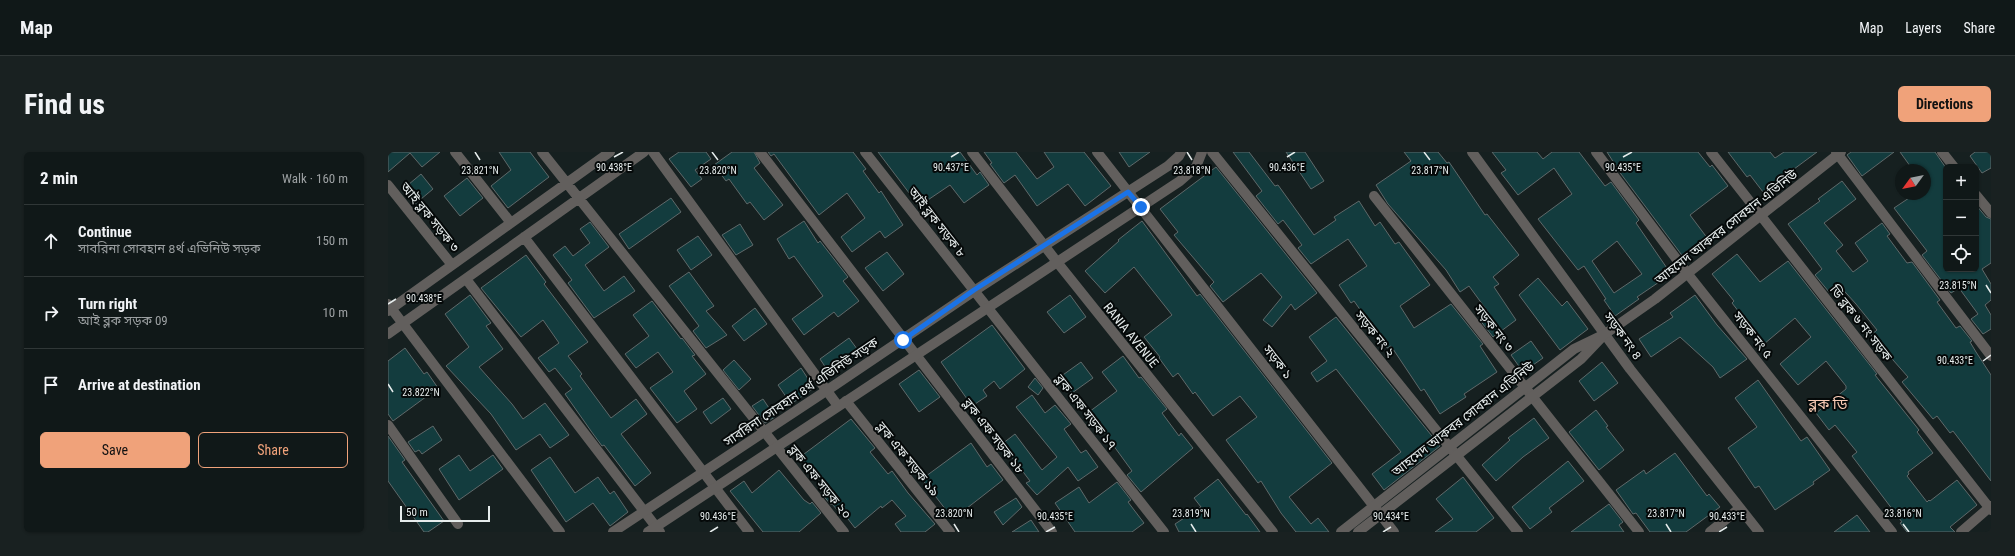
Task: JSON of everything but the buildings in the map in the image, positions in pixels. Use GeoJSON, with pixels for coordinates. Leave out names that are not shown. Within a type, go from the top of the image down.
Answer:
{"type":"FeatureCollection","features":[{"type":"Feature","properties":{"kind":"street"},"geometry":{"type":"LineString","coordinates":[[455,152],[511,223]]}},
{"type":"Feature","properties":{"kind":"street","name":"ব্লক এফ সড়ক ২০"},"geometry":{"type":"LineString","coordinates":[[542,152],[844,532]]}},
{"type":"Feature","properties":{"kind":"street"},"geometry":{"type":"LineString","coordinates":[[560,532],[403,324],[389,308],[452,265],[610,152]]}},
{"type":"Feature","properties":{"kind":"street"},"geometry":{"type":"LineString","coordinates":[[388,334],[644,152]]}},
{"type":"Feature","properties":{"kind":"street","name":"ব্লক এফ সড়ক ১৯"},"geometry":{"type":"LineString","coordinates":[[653,152],[827,391],[842,404],[950,532]]}},
{"type":"Feature","properties":{"kind":"street","name":"ব্লক এফ সড়ক ১৮"},"geometry":{"type":"LineString","coordinates":[[760,152],[915,356],[1052,532]]}},
{"type":"Feature","properties":{"kind":"street","name":"আই ব্লক সড়ক ৮"},"geometry":{"type":"LineString","coordinates":[[865,152],[987,308]]}},
{"type":"Feature","properties":{"kind":"street","name":"RANIA AVENUE"},"geometry":{"type":"LineString","coordinates":[[972,152],[1044,246],[1273,532]]}},
{"type":"Feature","properties":{"kind":"street","name":"সড়ক ১"},"geometry":{"type":"LineString","coordinates":[[1097,152],[1394,532]]}},
{"type":"Feature","properties":{"kind":"street","name":"সাবরিনা সোবহান ৪র্থ এভিনিউ সড়ক"},"geometry":{"type":"LineString","coordinates":[[612,532],[827,391],[974,290],[1168,166],[1180,152]]}},
{"type":"Feature","properties":{"kind":"street"},"geometry":{"type":"LineString","coordinates":[[466,279],[644,511],[654,530],[715,488],[1180,181],[1196,167],[1202,152]]}},
{"type":"Feature","properties":{"kind":"street","name":"সড়ক নং ২"},"geometry":{"type":"LineString","coordinates":[[1212,152],[1455,456],[1518,532]]}},
{"type":"Feature","properties":{"kind":"street","name":"সড়ক নং ৪"},"geometry":{"type":"LineString","coordinates":[[1472,152],[1630,369],[1759,532]]}},
{"type":"Feature","properties":{"kind":"street","name":"সড়ক নং ৫"},"geometry":{"type":"LineString","coordinates":[[1596,152],[1687,273],[1892,532]]}},
{"type":"Feature","properties":{"kind":"street","name":"ডি ব্লক ৬ নং সড়ক"},"geometry":{"type":"LineString","coordinates":[[1711,152],[1990,508]]}},
{"type":"Feature","properties":{"kind":"street"},"geometry":{"type":"LineString","coordinates":[[1942,152],[1952,164]]}},
{"type":"Feature","properties":{"kind":"street"},"geometry":{"type":"LineString","coordinates":[[1838,153],[1991,356]]}},
{"type":"Feature","properties":{"kind":"street","name":"আহমেদ আকবর সোবহান এভিনিউ"},"geometry":{"type":"LineString","coordinates":[[1340,532],[1574,349],[1605,334],[1655,298],[1761,216],[1838,153]]}},
{"type":"Feature","properties":{"kind":"street","name":"আই ব্লক সড়ক ৩"},"geometry":{"type":"LineString","coordinates":[[388,185],[452,265]]}},
{"type":"Feature","properties":{"kind":"street","name":"সড়ক নং ৩"},"geometry":{"type":"LineString","coordinates":[[1374,196],[1639,532]]}},
{"type":"Feature","properties":{"kind":"street"},"geometry":{"type":"LineString","coordinates":[[1979,198],[1991,213]]}},
{"type":"Feature","properties":{"kind":"street"},"geometry":{"type":"LineString","coordinates":[[524,237],[749,532]]}},
{"type":"Feature","properties":{"kind":"street","name":"ব্লক এফ সড়ক ১৭"},"geometry":{"type":"LineString","coordinates":[[987,308],[1164,532]]}},
{"type":"Feature","properties":{"kind":"street","name":"আহমেদ আকবর সোবহান এভিনিউ"},"geometry":{"type":"LineString","coordinates":[[1358,532],[1581,359],[1605,334]]}},
{"type":"Feature","properties":{"kind":"street"},"geometry":{"type":"LineString","coordinates":[[388,425],[458,524]]}},
{"type":"Feature","properties":{"kind":"street"},"geometry":{"type":"LineString","coordinates":[[1710,532],[1740,508]]}},
{"type":"Feature","properties":{"kind":"street"},"geometry":{"type":"LineString","coordinates":[[1961,532],[1990,508]]}},
{"type":"Feature","properties":{"kind":"district","name":"ব্লক ডি"},"geometry":{"type":"Point","coordinates":[1828,404]}},
{"type":"Feature","properties":{"kind":"route"},"geometry":{"type":"LineString","coordinates":[[903,340],[974,290],[999,276],[1128,192],[1141,207]]}}]}
